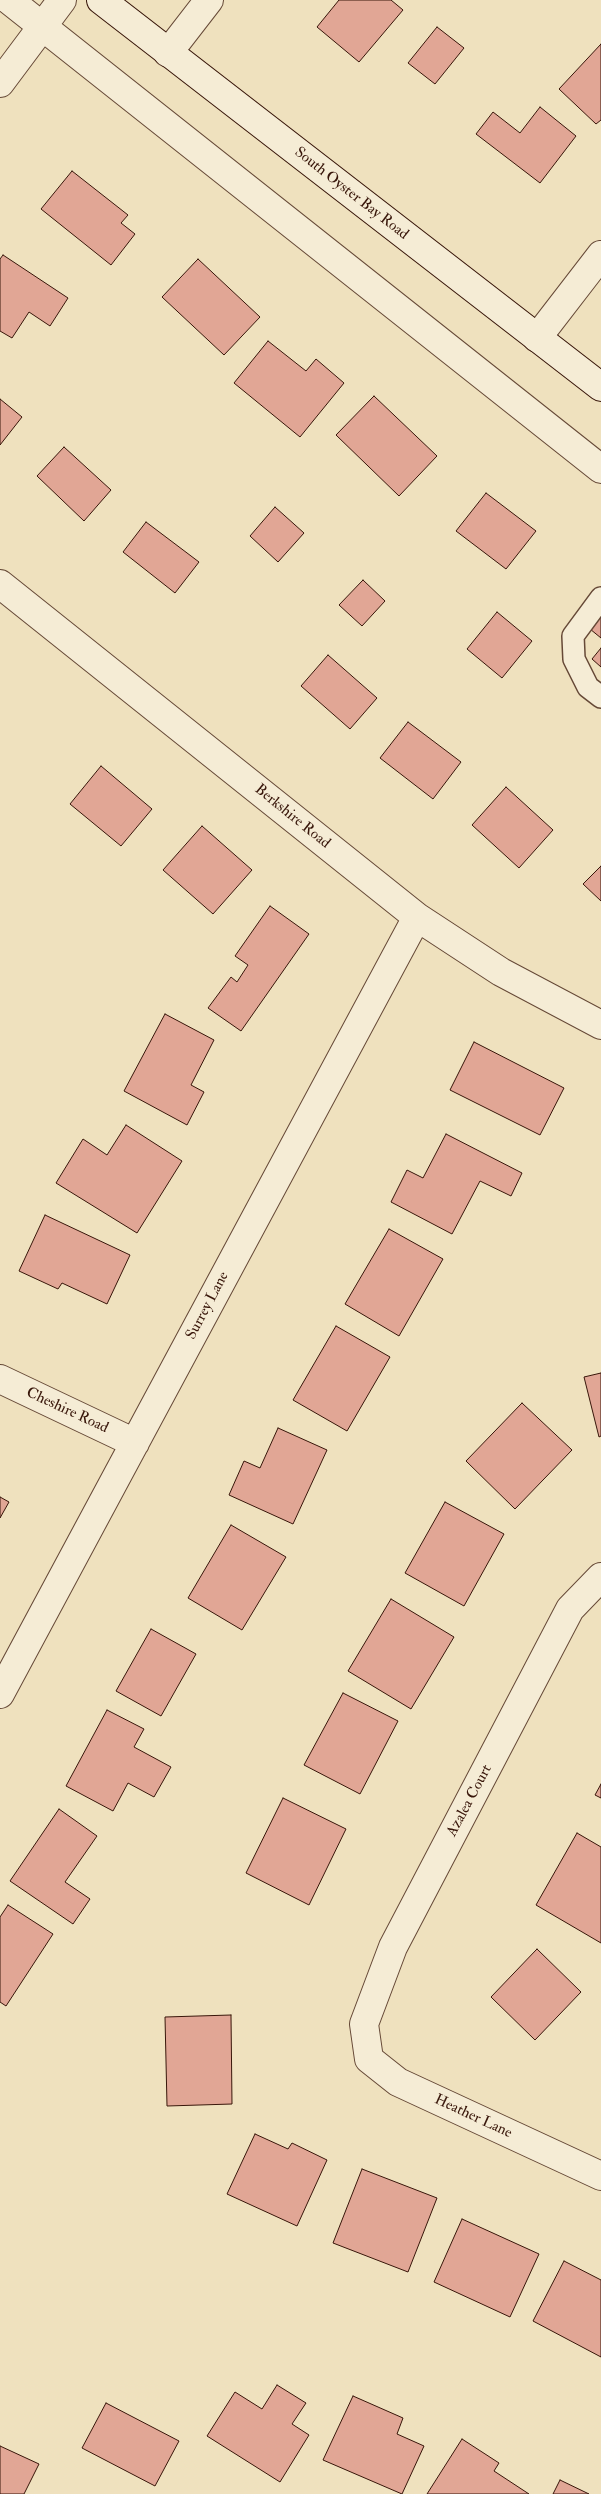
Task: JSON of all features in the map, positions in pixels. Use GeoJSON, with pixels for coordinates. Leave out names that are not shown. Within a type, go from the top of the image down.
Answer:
{"type":"FeatureCollection","features":[{"type":"Feature","properties":{"kind":"street"},"geometry":{"type":"LineString","coordinates":[[8,0],[601,469]]}},
{"type":"Feature","properties":{"kind":"street"},"geometry":{"type":"LineString","coordinates":[[0,83],[62,0]]}},
{"type":"Feature","properties":{"kind":"street","name":"South Oyster Bay Road"},"geometry":{"type":"LineString","coordinates":[[102,0],[601,387]]}},
{"type":"Feature","properties":{"kind":"street"},"geometry":{"type":"LineString","coordinates":[[168,53],[209,0]]}},
{"type":"Feature","properties":{"kind":"street"},"geometry":{"type":"LineString","coordinates":[[537,338],[601,255]]}},
{"type":"Feature","properties":{"kind":"street","name":"Berkshire Road"},"geometry":{"type":"LineString","coordinates":[[0,584],[417,917],[501,972],[601,1024]]}},
{"type":"Feature","properties":{"kind":"street","name":"Surrey Lane"},"geometry":{"type":"LineString","coordinates":[[0,1694],[417,917]]}},
{"type":"Feature","properties":{"kind":"street","name":"Cheshire Road"},"geometry":{"type":"LineString","coordinates":[[0,1379],[135,1443]]}},
{"type":"Feature","properties":{"kind":"street","name":"Azalea Court"},"geometry":{"type":"LineString","coordinates":[[366,2038],[364,2024],[394,1947],[570,1609],[601,1577]]}},
{"type":"Feature","properties":{"kind":"street","name":"Heather Lane"},"geometry":{"type":"LineString","coordinates":[[366,2038],[369,2059],[398,2082],[601,2176]]}},
{"type":"Feature","properties":{"kind":"lane"},"geometry":{"type":"LineString","coordinates":[[601,598],[573,636],[574,659],[588,687],[601,697]]}},
{"type":"Feature","properties":{"kind":"building"},"geometry":{"type":"Polygon","coordinates":[[[339,0],[391,0],[403,10],[359,62],[317,27],[339,0]]]}},
{"type":"Feature","properties":{"kind":"building"},"geometry":{"type":"Polygon","coordinates":[[[437,27],[464,48],[435,84],[408,63],[437,27]]]}},
{"type":"Feature","properties":{"kind":"building"},"geometry":{"type":"Polygon","coordinates":[[[601,44],[601,120],[596,124],[559,89],[601,44]]]}},
{"type":"Feature","properties":{"kind":"building"},"geometry":{"type":"Polygon","coordinates":[[[540,107],[576,136],[540,183],[476,134],[493,112],[520,133],[540,107]]]}},
{"type":"Feature","properties":{"kind":"building"},"geometry":{"type":"Polygon","coordinates":[[[72,171],[128,215],[121,223],[135,234],[111,265],[41,209],[72,171]]]}},
{"type":"Feature","properties":{"kind":"building"},"geometry":{"type":"Polygon","coordinates":[[[3,255],[68,298],[50,326],[29,312],[12,338],[0,331],[0,259],[3,255]]]}},
{"type":"Feature","properties":{"kind":"building"},"geometry":{"type":"Polygon","coordinates":[[[198,259],[260,317],[224,355],[162,297],[198,259]]]}},
{"type":"Feature","properties":{"kind":"building"},"geometry":{"type":"Polygon","coordinates":[[[268,341],[306,371],[316,359],[344,383],[300,437],[234,383],[268,341]]]}},
{"type":"Feature","properties":{"kind":"building"},"geometry":{"type":"Polygon","coordinates":[[[374,396],[437,456],[399,496],[336,435],[374,396]]]}},
{"type":"Feature","properties":{"kind":"building"},"geometry":{"type":"Polygon","coordinates":[[[0,399],[22,417],[0,445],[0,399]]]}},
{"type":"Feature","properties":{"kind":"building"},"geometry":{"type":"Polygon","coordinates":[[[64,447],[111,490],[84,521],[37,476],[64,447]]]}},
{"type":"Feature","properties":{"kind":"building"},"geometry":{"type":"Polygon","coordinates":[[[486,493],[536,531],[506,569],[456,531],[486,493]]]}},
{"type":"Feature","properties":{"kind":"building"},"geometry":{"type":"Polygon","coordinates":[[[275,507],[304,533],[278,562],[250,536],[275,507]]]}},
{"type":"Feature","properties":{"kind":"building"},"geometry":{"type":"Polygon","coordinates":[[[146,522],[199,562],[175,593],[123,552],[146,522]]]}},
{"type":"Feature","properties":{"kind":"building"},"geometry":{"type":"Polygon","coordinates":[[[363,580],[385,601],[362,626],[339,605],[363,580]]]}},
{"type":"Feature","properties":{"kind":"building"},"geometry":{"type":"Polygon","coordinates":[[[497,612],[532,641],[502,678],[467,649],[497,612]]]}},
{"type":"Feature","properties":{"kind":"building"},"geometry":{"type":"Polygon","coordinates":[[[601,615],[601,638],[590,629],[601,615]]]}},
{"type":"Feature","properties":{"kind":"building"},"geometry":{"type":"Polygon","coordinates":[[[601,648],[601,667],[592,659],[601,648]]]}},
{"type":"Feature","properties":{"kind":"building"},"geometry":{"type":"Polygon","coordinates":[[[328,655],[377,698],[350,729],[301,686],[328,655]]]}},
{"type":"Feature","properties":{"kind":"building"},"geometry":{"type":"Polygon","coordinates":[[[408,722],[461,762],[433,799],[380,758],[408,722]]]}},
{"type":"Feature","properties":{"kind":"building"},"geometry":{"type":"Polygon","coordinates":[[[101,766],[152,809],[121,846],[70,804],[101,766]]]}},
{"type":"Feature","properties":{"kind":"building"},"geometry":{"type":"Polygon","coordinates":[[[506,787],[553,830],[519,868],[472,825],[506,787]]]}},
{"type":"Feature","properties":{"kind":"building"},"geometry":{"type":"Polygon","coordinates":[[[202,826],[252,870],[213,914],[163,870],[202,826]]]}},
{"type":"Feature","properties":{"kind":"building"},"geometry":{"type":"Polygon","coordinates":[[[601,866],[601,901],[583,884],[601,866]]]}},
{"type":"Feature","properties":{"kind":"building"},"geometry":{"type":"Polygon","coordinates":[[[270,906],[309,934],[241,1031],[208,1008],[231,977],[237,982],[248,965],[235,956],[270,906]]]}},
{"type":"Feature","properties":{"kind":"building"},"geometry":{"type":"Polygon","coordinates":[[[165,1014],[214,1040],[191,1085],[204,1092],[187,1125],[124,1091],[165,1014]]]}},
{"type":"Feature","properties":{"kind":"building"},"geometry":{"type":"Polygon","coordinates":[[[474,1042],[564,1088],[540,1135],[450,1090],[474,1042]]]}},
{"type":"Feature","properties":{"kind":"building"},"geometry":{"type":"Polygon","coordinates":[[[126,1125],[182,1161],[137,1233],[56,1183],[83,1139],[107,1155],[126,1125]]]}},
{"type":"Feature","properties":{"kind":"building"},"geometry":{"type":"Polygon","coordinates":[[[446,1134],[522,1173],[511,1196],[480,1181],[452,1234],[391,1202],[407,1170],[423,1178],[446,1134]]]}},
{"type":"Feature","properties":{"kind":"building"},"geometry":{"type":"Polygon","coordinates":[[[45,1215],[130,1255],[107,1304],[62,1283],[58,1289],[19,1271],[45,1215]]]}},
{"type":"Feature","properties":{"kind":"building"},"geometry":{"type":"Polygon","coordinates":[[[389,1229],[443,1259],[399,1336],[345,1304],[389,1229]]]}},
{"type":"Feature","properties":{"kind":"building"},"geometry":{"type":"Polygon","coordinates":[[[336,1326],[390,1357],[347,1431],[293,1400],[336,1326]]]}},
{"type":"Feature","properties":{"kind":"building"},"geometry":{"type":"Polygon","coordinates":[[[601,1373],[601,1436],[599,1437],[584,1377],[601,1373]]]}},
{"type":"Feature","properties":{"kind":"building"},"geometry":{"type":"Polygon","coordinates":[[[522,1403],[572,1450],[515,1509],[466,1461],[522,1403]]]}},
{"type":"Feature","properties":{"kind":"building"},"geometry":{"type":"Polygon","coordinates":[[[278,1428],[327,1450],[293,1524],[229,1495],[244,1461],[260,1468],[278,1428]]]}},
{"type":"Feature","properties":{"kind":"building"},"geometry":{"type":"Polygon","coordinates":[[[0,1497],[9,1502],[0,1518],[0,1497]]]}},
{"type":"Feature","properties":{"kind":"building"},"geometry":{"type":"Polygon","coordinates":[[[445,1502],[504,1534],[464,1606],[405,1573],[445,1502]]]}},
{"type":"Feature","properties":{"kind":"building"},"geometry":{"type":"Polygon","coordinates":[[[231,1525],[286,1557],[242,1630],[188,1598],[231,1525]]]}},
{"type":"Feature","properties":{"kind":"building"},"geometry":{"type":"Polygon","coordinates":[[[391,1599],[454,1637],[411,1709],[348,1671],[391,1599]]]}},
{"type":"Feature","properties":{"kind":"building"},"geometry":{"type":"Polygon","coordinates":[[[151,1629],[196,1654],[161,1716],[116,1691],[151,1629]]]}},
{"type":"Feature","properties":{"kind":"building"},"geometry":{"type":"Polygon","coordinates":[[[343,1693],[398,1721],[360,1794],[304,1765],[343,1693]]]}},
{"type":"Feature","properties":{"kind":"building"},"geometry":{"type":"Polygon","coordinates":[[[107,1710],[144,1729],[134,1747],[171,1767],[154,1797],[128,1783],[113,1811],[66,1786],[107,1710]]]}},
{"type":"Feature","properties":{"kind":"building"},"geometry":{"type":"Polygon","coordinates":[[[601,1784],[601,1798],[595,1795],[601,1784]]]}},
{"type":"Feature","properties":{"kind":"building"},"geometry":{"type":"Polygon","coordinates":[[[283,1798],[346,1829],[309,1905],[246,1873],[283,1798]]]}},
{"type":"Feature","properties":{"kind":"building"},"geometry":{"type":"Polygon","coordinates":[[[59,1809],[97,1836],[65,1882],[90,1899],[73,1924],[10,1881],[59,1809]]]}},
{"type":"Feature","properties":{"kind":"building"},"geometry":{"type":"Polygon","coordinates":[[[577,1833],[601,1847],[601,1943],[536,1905],[577,1833]]]}},
{"type":"Feature","properties":{"kind":"building"},"geometry":{"type":"Polygon","coordinates":[[[8,1905],[53,1934],[6,2006],[0,2002],[0,1917],[8,1905]]]}},
{"type":"Feature","properties":{"kind":"building"},"geometry":{"type":"Polygon","coordinates":[[[537,1949],[581,1992],[535,2040],[491,1997],[537,1949]]]}},
{"type":"Feature","properties":{"kind":"building"},"geometry":{"type":"Polygon","coordinates":[[[231,2015],[232,2104],[167,2106],[165,2017],[231,2015]]]}},
{"type":"Feature","properties":{"kind":"building"},"geometry":{"type":"Polygon","coordinates":[[[255,2134],[288,2149],[292,2143],[327,2160],[297,2226],[227,2194],[255,2134]]]}},
{"type":"Feature","properties":{"kind":"building"},"geometry":{"type":"Polygon","coordinates":[[[362,2169],[437,2198],[408,2272],[333,2243],[362,2169]]]}},
{"type":"Feature","properties":{"kind":"building"},"geometry":{"type":"Polygon","coordinates":[[[462,2219],[539,2254],[510,2317],[434,2282],[462,2219]]]}},
{"type":"Feature","properties":{"kind":"building"},"geometry":{"type":"Polygon","coordinates":[[[564,2261],[601,2280],[601,2357],[533,2321],[564,2261]]]}},
{"type":"Feature","properties":{"kind":"building"},"geometry":{"type":"Polygon","coordinates":[[[277,2385],[306,2403],[292,2424],[309,2435],[280,2482],[207,2436],[235,2392],[262,2409],[277,2385]]]}},
{"type":"Feature","properties":{"kind":"building"},"geometry":{"type":"Polygon","coordinates":[[[353,2396],[403,2418],[397,2434],[424,2446],[402,2494],[323,2460],[353,2396]]]}},
{"type":"Feature","properties":{"kind":"building"},"geometry":{"type":"Polygon","coordinates":[[[106,2403],[179,2441],[155,2486],[82,2448],[106,2403]]]}},
{"type":"Feature","properties":{"kind":"building"},"geometry":{"type":"Polygon","coordinates":[[[462,2439],[499,2463],[494,2471],[529,2494],[427,2494],[462,2439]]]}},
{"type":"Feature","properties":{"kind":"building"},"geometry":{"type":"Polygon","coordinates":[[[0,2446],[39,2464],[24,2494],[0,2494],[0,2446]]]}},
{"type":"Feature","properties":{"kind":"building"},"geometry":{"type":"Polygon","coordinates":[[[560,2480],[589,2494],[553,2494],[560,2480]]]}}]}
